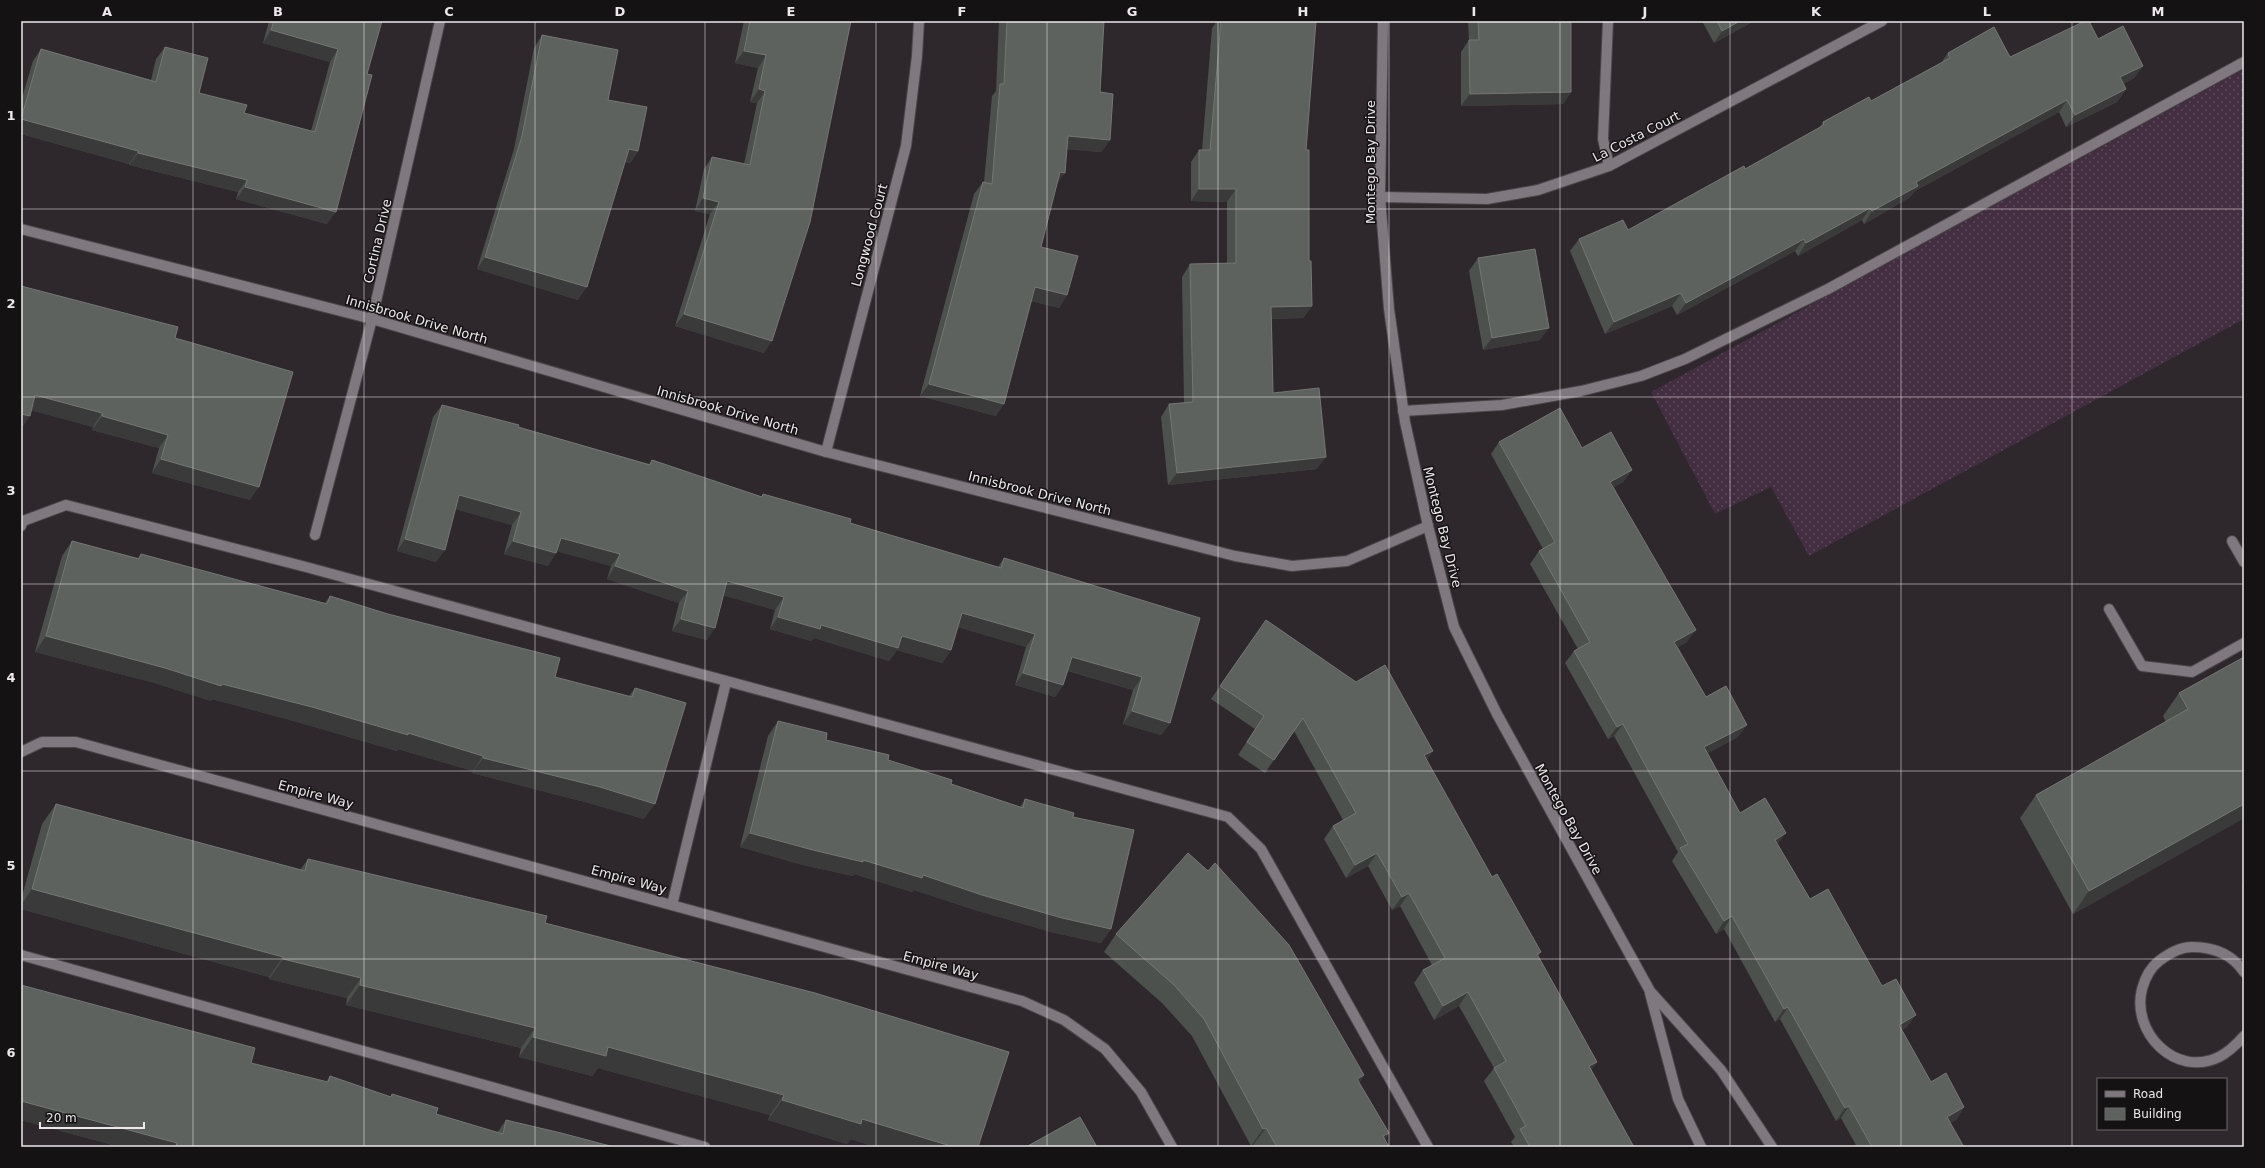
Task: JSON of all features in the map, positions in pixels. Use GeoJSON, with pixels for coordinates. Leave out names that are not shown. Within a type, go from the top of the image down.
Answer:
{"type":"FeatureCollection","features":[{"type":"Feature","properties":{"kind":"street","name":"Cortina Drive"},"geometry":{"type":"LineString","coordinates":[[314,535],[372,319],[440,21]]}},
{"type":"Feature","properties":{"kind":"street","name":"Longwood Court"},"geometry":{"type":"LineString","coordinates":[[826,452],[906,146],[919,21]]}},
{"type":"Feature","properties":{"kind":"street","name":"Montego Bay Drive"},"geometry":{"type":"LineString","coordinates":[[1383,21],[1380,197],[1389,309],[1403,411],[1428,526],[1454,627],[1497,714],[1650,991],[1721,1070],[1772,1147]]}},
{"type":"Feature","properties":{"kind":"street"},"geometry":{"type":"LineString","coordinates":[[1608,21],[1603,139],[1609,166]]}},
{"type":"Feature","properties":{"kind":"street","name":"La Costa Court"},"geometry":{"type":"LineString","coordinates":[[1380,197],[1487,199],[1538,190],[1609,166],[1882,21]]}},
{"type":"Feature","properties":{"kind":"street"},"geometry":{"type":"LineString","coordinates":[[1403,411],[1502,404],[1581,391],[1641,376],[1685,359],[1828,289],[2244,62]]}},
{"type":"Feature","properties":{"kind":"street","name":"Innisbrook Drive North"},"geometry":{"type":"LineString","coordinates":[[21,229],[372,319],[826,452],[1235,556],[1292,566],[1347,561],[1428,526]]}},
{"type":"Feature","properties":{"kind":"street"},"geometry":{"type":"LineString","coordinates":[[21,526],[23,522],[66,505],[306,567],[1228,817],[1261,849],[1428,1147]]}},
{"type":"Feature","properties":{"kind":"street"},"geometry":{"type":"LineString","coordinates":[[2232,541],[2244,562]]}},
{"type":"Feature","properties":{"kind":"street"},"geometry":{"type":"LineString","coordinates":[[2109,609],[2142,666],[2192,672],[2244,643]]}},
{"type":"Feature","properties":{"kind":"street"},"geometry":{"type":"LineString","coordinates":[[672,905],[726,682]]}},
{"type":"Feature","properties":{"kind":"street","name":"Empire Way"},"geometry":{"type":"LineString","coordinates":[[21,752],[42,742],[76,742],[1022,1001],[1064,1020],[1105,1049],[1141,1092],[1172,1147]]}},
{"type":"Feature","properties":{"kind":"street"},"geometry":{"type":"LineString","coordinates":[[2244,972],[2239,965],[2225,954],[2206,947],[2187,947],[2169,953],[2154,965],[2144,981],[2139,1000],[2141,1019],[2149,1036],[2162,1050],[2180,1059],[2198,1061],[2217,1058],[2234,1048],[2244,1036]]}},
{"type":"Feature","properties":{"kind":"street"},"geometry":{"type":"LineString","coordinates":[[21,955],[705,1147]]}},
{"type":"Feature","properties":{"kind":"street","name":"Montego Bay Drive"},"geometry":{"type":"LineString","coordinates":[[1650,991],[1678,1099],[1701,1147]]}},
{"type":"Feature","properties":{"kind":"shaded area"},"geometry":{"type":"Polygon","coordinates":[[[2244,69],[2244,319],[1809,556],[1771,487],[1715,514],[1651,392],[2244,69]]]}},
{"type":"Feature","properties":{"kind":"building"},"geometry":{"type":"Polygon","coordinates":[[[274,21],[382,21],[367,74],[372,75],[336,212],[245,187],[247,180],[138,153],[138,151],[21,119],[41,49],[156,82],[165,47],[208,58],[199,93],[247,105],[244,113],[315,132],[338,49],[271,30],[274,21]]]}},
{"type":"Feature","properties":{"kind":"building"},"geometry":{"type":"Polygon","coordinates":[[[750,21],[851,21],[810,222],[772,341],[684,314],[719,202],[703,198],[712,157],[750,165],[765,91],[759,89],[766,55],[744,51],[750,21]]]}},
{"type":"Feature","properties":{"kind":"building"},"geometry":{"type":"Polygon","coordinates":[[[1007,21],[1104,21],[1100,92],[1113,94],[1110,140],[1068,136],[1065,173],[1060,172],[1041,247],[1078,256],[1067,295],[1035,287],[1004,404],[929,384],[983,182],[992,184],[1000,84],[1004,84],[1007,21]]]}},
{"type":"Feature","properties":{"kind":"building"},"geometry":{"type":"Polygon","coordinates":[[[1221,21],[1316,21],[1306,150],[1309,150],[1309,261],[1311,261],[1312,306],[1271,307],[1273,393],[1319,388],[1326,457],[1177,473],[1169,404],[1193,402],[1190,264],[1236,263],[1236,189],[1199,189],[1199,150],[1210,150],[1221,21]]]}},
{"type":"Feature","properties":{"kind":"building"},"geometry":{"type":"Polygon","coordinates":[[[1478,21],[1571,21],[1571,92],[1470,94],[1469,40],[1479,40],[1478,21]]]}},
{"type":"Feature","properties":{"kind":"building"},"geometry":{"type":"Polygon","coordinates":[[[1717,21],[1740,21],[1722,31],[1717,21]]]}},
{"type":"Feature","properties":{"kind":"building"},"geometry":{"type":"Polygon","coordinates":[[[2085,21],[2089,21],[2098,39],[2123,26],[2143,66],[2120,77],[2126,89],[2075,115],[2067,100],[1916,182],[1918,186],[1872,211],[1870,208],[1806,243],[1804,239],[1686,303],[1681,293],[1614,322],[1579,239],[1623,220],[1628,230],[1744,166],[1745,169],[1824,125],[1823,122],[1869,97],[1871,101],[1950,58],[1948,53],[1994,27],[2010,57],[2085,21]]]}},
{"type":"Feature","properties":{"kind":"building"},"geometry":{"type":"Polygon","coordinates":[[[542,35],[618,50],[608,100],[647,107],[638,151],[629,149],[587,287],[485,257],[522,136],[542,35]]]}},
{"type":"Feature","properties":{"kind":"building"},"geometry":{"type":"Polygon","coordinates":[[[1535,249],[1549,328],[1492,338],[1478,258],[1535,249]]]}},
{"type":"Feature","properties":{"kind":"building"},"geometry":{"type":"Polygon","coordinates":[[[21,286],[178,327],[175,338],[293,372],[259,487],[161,459],[168,435],[102,416],[102,413],[35,395],[30,416],[21,414],[21,286]]]}},
{"type":"Feature","properties":{"kind":"building"},"geometry":{"type":"Polygon","coordinates":[[[442,405],[519,425],[518,427],[650,465],[652,460],[762,497],[763,494],[851,519],[850,523],[1001,568],[1004,558],[1200,618],[1170,723],[1132,711],[1142,677],[1072,657],[1063,685],[1023,673],[1035,634],[962,613],[951,650],[902,636],[898,648],[821,625],[820,629],[778,617],[784,597],[727,581],[715,628],[681,619],[688,591],[615,566],[620,554],[561,538],[556,553],[513,541],[521,512],[459,495],[445,550],[405,539],[442,405]]]}},
{"type":"Feature","properties":{"kind":"building"},"geometry":{"type":"Polygon","coordinates":[[[1560,408],[1582,448],[1611,432],[1632,470],[1610,482],[1696,630],[1674,642],[1706,697],[1726,686],[1747,725],[1704,747],[1740,813],[1765,798],[1786,833],[1775,840],[1810,899],[1828,889],[1882,986],[1896,979],[1916,1015],[1899,1025],[1931,1082],[1946,1073],[1964,1107],[1947,1117],[1964,1147],[1872,1147],[1849,1106],[1845,1108],[1788,1007],[1784,1009],[1732,916],[1724,921],[1680,848],[1688,844],[1623,724],[1617,727],[1574,651],[1590,642],[1539,551],[1555,542],[1499,442],[1560,408]]]}},
{"type":"Feature","properties":{"kind":"building"},"geometry":{"type":"Polygon","coordinates":[[[72,541],[139,559],[141,554],[327,604],[330,596],[388,614],[560,658],[555,677],[632,697],[635,688],[686,703],[655,804],[600,787],[483,758],[483,756],[408,733],[408,735],[312,707],[222,684],[221,686],[165,668],[46,636],[72,541]]]}},
{"type":"Feature","properties":{"kind":"building"},"geometry":{"type":"Polygon","coordinates":[[[1266,620],[1356,682],[1385,665],[1433,751],[1424,755],[1492,877],[1497,874],[1541,952],[1537,954],[1597,1062],[1589,1066],[1634,1147],[1530,1147],[1520,1129],[1526,1126],[1494,1068],[1506,1061],[1468,992],[1443,1006],[1423,970],[1445,958],[1409,893],[1402,897],[1377,853],[1355,865],[1333,826],[1356,813],[1303,718],[1274,760],[1247,742],[1264,716],[1220,686],[1266,620]]]}},
{"type":"Feature","properties":{"kind":"building"},"geometry":{"type":"Polygon","coordinates":[[[2244,657],[2244,804],[2089,891],[2036,795],[2188,709],[2179,693],[2244,657]]]}},
{"type":"Feature","properties":{"kind":"building"},"geometry":{"type":"Polygon","coordinates":[[[778,721],[827,733],[826,740],[889,755],[888,760],[952,780],[951,784],[1023,808],[1025,799],[1074,813],[1073,817],[1134,830],[1111,929],[1062,918],[982,895],[923,875],[922,878],[863,860],[863,862],[750,833],[778,721]]]}},
{"type":"Feature","properties":{"kind":"building"},"geometry":{"type":"Polygon","coordinates":[[[56,804],[305,871],[308,859],[547,916],[545,923],[815,993],[1009,1052],[978,1147],[954,1147],[862,1119],[861,1124],[782,1100],[784,1095],[608,1047],[606,1056],[533,1037],[535,1028],[360,985],[361,978],[283,959],[283,957],[32,889],[56,804]]]}},
{"type":"Feature","properties":{"kind":"building"},"geometry":{"type":"Polygon","coordinates":[[[1188,853],[1208,871],[1215,863],[1289,945],[1364,1075],[1357,1079],[1389,1133],[1383,1136],[1389,1147],[1277,1147],[1266,1128],[1263,1129],[1204,1019],[1174,985],[1116,934],[1188,853]]]}},
{"type":"Feature","properties":{"kind":"building"},"geometry":{"type":"Polygon","coordinates":[[[21,985],[255,1048],[251,1063],[328,1082],[330,1076],[391,1097],[392,1094],[438,1108],[436,1114],[503,1134],[506,1120],[614,1147],[176,1146],[177,1143],[21,1101],[21,985]]]}},
{"type":"Feature","properties":{"kind":"building"},"geometry":{"type":"Polygon","coordinates":[[[1080,1117],[1097,1147],[1026,1147],[1080,1117]]]}}]}
